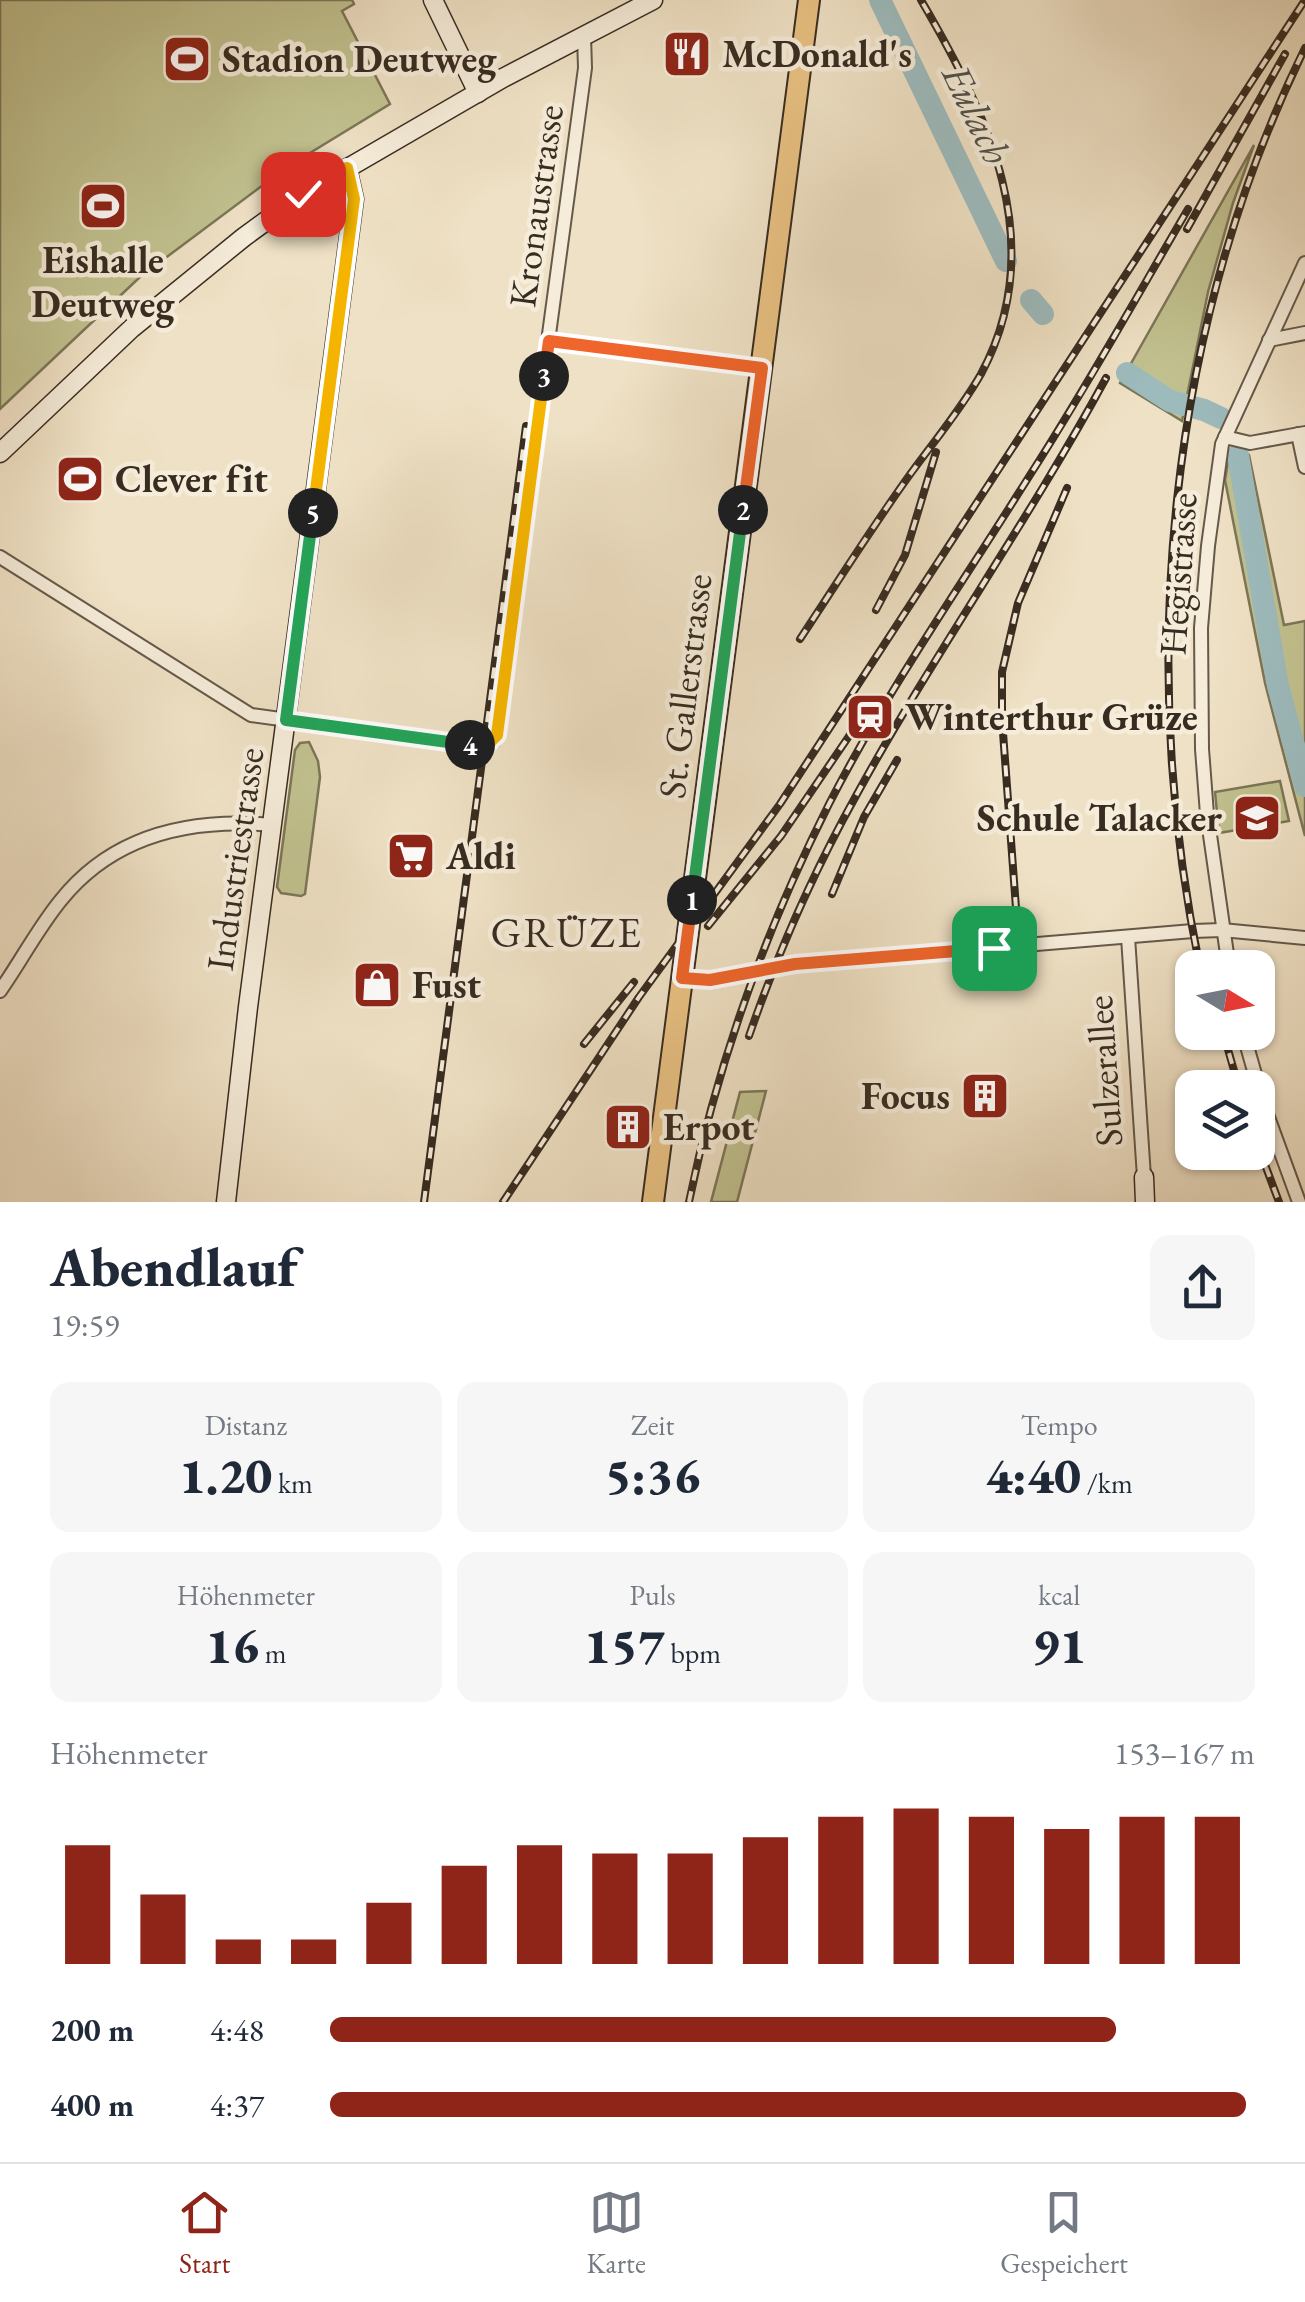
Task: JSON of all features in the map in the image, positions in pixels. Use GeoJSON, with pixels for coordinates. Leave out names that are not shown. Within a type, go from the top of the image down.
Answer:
{"type":"FeatureCollection","features":[{"type":"Feature","properties":{"kind":"main road","name":"St. Gallerstrasse"},"geometry":{"type":"LineString","coordinates":[[652,1202],[809,0]]}},
{"type":"Feature","properties":{"kind":"street"},"geometry":{"type":"LineString","coordinates":[[433,0],[478,92]]}},
{"type":"Feature","properties":{"kind":"street"},"geometry":{"type":"LineString","coordinates":[[0,454],[132,328],[303,194],[478,92],[650,1]]}},
{"type":"Feature","properties":{"kind":"street","name":"Kronaustrasse"},"geometry":{"type":"LineString","coordinates":[[286,720],[477,746],[494,741],[585,68],[584,36]]}},
{"type":"Feature","properties":{"kind":"street","name":"Industriestrasse"},"geometry":{"type":"LineString","coordinates":[[226,1202],[354,199],[347,168]]}},
{"type":"Feature","properties":{"kind":"street","name":"Hegistrasse"},"geometry":{"type":"LineString","coordinates":[[1225,950],[1204,784],[1200,668],[1208,546],[1224,436],[1300,285],[1305,263]]}},
{"type":"Feature","properties":{"kind":"street"},"geometry":{"type":"LineString","coordinates":[[1269,340],[1305,333]]}},
{"type":"Feature","properties":{"kind":"street"},"geometry":{"type":"LineString","coordinates":[[549,341],[762,368]]}},
{"type":"Feature","properties":{"kind":"street"},"geometry":{"type":"LineString","coordinates":[[1224,436],[1250,443],[1302,433],[1305,467]]}},
{"type":"Feature","properties":{"kind":"street"},"geometry":{"type":"LineString","coordinates":[[0,557],[251,715],[286,720]]}},
{"type":"Feature","properties":{"kind":"street"},"geometry":{"type":"LineString","coordinates":[[0,990],[62,900],[97,864],[136,840],[183,827],[272,825]]}},
{"type":"Feature","properties":{"kind":"street"},"geometry":{"type":"LineString","coordinates":[[682,978],[710,980],[795,964],[1222,930],[1305,938]]}},
{"type":"Feature","properties":{"kind":"street","name":"Sulzerallee"},"geometry":{"type":"LineString","coordinates":[[1128,937],[1145,1202]]}},
{"type":"Feature","properties":{"kind":"street"},"geometry":{"type":"LineString","coordinates":[[1248,1050],[1264,1106],[1300,1202]]}},
{"type":"Feature","properties":{"kind":"green space"},"geometry":{"type":"Polygon","coordinates":[[[0,0],[352,0],[354,4],[342,11],[390,104],[287,167],[140,277],[0,409],[0,0]]]}},
{"type":"Feature","properties":{"kind":"green space"},"geometry":{"type":"Polygon","coordinates":[[[1254,145],[1208,292],[1182,421],[1120,383],[1254,145]]]}},
{"type":"Feature","properties":{"kind":"green space"},"geometry":{"type":"Polygon","coordinates":[[[1246,452],[1284,625],[1305,621],[1305,836],[1265,683],[1225,480],[1229,455],[1246,452]]]}},
{"type":"Feature","properties":{"kind":"green space"},"geometry":{"type":"Polygon","coordinates":[[[309,742],[320,777],[305,894],[301,896],[281,893],[277,887],[295,750],[300,743],[309,742]]]}},
{"type":"Feature","properties":{"kind":"green space"},"geometry":{"type":"Polygon","coordinates":[[[1280,781],[1289,821],[1219,833],[1215,792],[1280,781]]]}},
{"type":"Feature","properties":{"kind":"green space"},"geometry":{"type":"Polygon","coordinates":[[[766,1091],[737,1202],[711,1202],[740,1092],[766,1091]]]}},
{"type":"Feature","properties":{"kind":"waterway","name":"Eulach"},"geometry":{"type":"LineString","coordinates":[[880,0],[1006,261]]}},
{"type":"Feature","properties":{"kind":"waterway","name":"Eulach"},"geometry":{"type":"LineString","coordinates":[[1031,300],[1043,314]]}},
{"type":"Feature","properties":{"kind":"waterway","name":"Eulach"},"geometry":{"type":"LineString","coordinates":[[1127,373],[1170,401],[1221,418]]}},
{"type":"Feature","properties":{"kind":"waterway","name":"Eulach"},"geometry":{"type":"LineString","coordinates":[[1238,455],[1278,686],[1305,786]]}},
{"type":"Feature","properties":{"kind":"railway"},"geometry":{"type":"LineString","coordinates":[[800,639],[981,374],[1001,325],[1011,277],[1010,229],[1002,181],[988,135],[921,0]]}},
{"type":"Feature","properties":{"kind":"railway"},"geometry":{"type":"LineString","coordinates":[[503,1202],[639,997],[780,804],[1305,0]]}},
{"type":"Feature","properties":{"kind":"railway"},"geometry":{"type":"LineString","coordinates":[[1197,950],[1181,852],[1170,735],[1169,617],[1177,499],[1195,382],[1222,267],[1258,156],[1305,48]]}},
{"type":"Feature","properties":{"kind":"railway"},"geometry":{"type":"LineString","coordinates":[[1187,229],[1285,54]]}},
{"type":"Feature","properties":{"kind":"railway"},"geometry":{"type":"LineString","coordinates":[[689,1202],[714,1099],[746,998],[784,900],[829,804],[901,678],[1071,409],[1188,209]]}},
{"type":"Feature","properties":{"kind":"railway"},"geometry":{"type":"LineString","coordinates":[[749,1036],[798,912],[841,823],[1106,378]]}},
{"type":"Feature","properties":{"kind":"railway"},"geometry":{"type":"LineString","coordinates":[[424,1202],[526,426]]}},
{"type":"Feature","properties":{"kind":"railway"},"geometry":{"type":"LineString","coordinates":[[876,610],[905,555],[936,452]]}},
{"type":"Feature","properties":{"kind":"railway"},"geometry":{"type":"LineString","coordinates":[[1016,908],[1002,672],[1018,603],[1067,488]]}},
{"type":"Feature","properties":{"kind":"railway"},"geometry":{"type":"LineString","coordinates":[[708,926],[781,836],[862,717]]}},
{"type":"Feature","properties":{"kind":"railway"},"geometry":{"type":"LineString","coordinates":[[832,894],[864,817],[897,760]]}},
{"type":"Feature","properties":{"kind":"railway"},"geometry":{"type":"LineString","coordinates":[[584,1044],[634,982]]}},
{"type":"Feature","properties":{"kind":"railway"},"geometry":{"type":"LineString","coordinates":[[1228,1050],[1234,1070]]}},
{"type":"Feature","properties":{"kind":"railway"},"geometry":{"type":"LineString","coordinates":[[1267,1170],[1279,1202]]}},
{"type":"Feature","properties":{"kind":"place","name":"McDonald's"},"geometry":{"type":"Point","coordinates":[687,54]}},
{"type":"Feature","properties":{"kind":"place","name":"Stadion Deutweg"},"geometry":{"type":"Point","coordinates":[187,59]}},
{"type":"Feature","properties":{"kind":"place","name":"Eishalle Deutweg"},"geometry":{"type":"Point","coordinates":[103,206]}},
{"type":"Feature","properties":{"kind":"place","name":"Clever fit"},"geometry":{"type":"Point","coordinates":[80,479]}},
{"type":"Feature","properties":{"kind":"place","name":"Winterthur Grüze"},"geometry":{"type":"Point","coordinates":[870,717]}},
{"type":"Feature","properties":{"kind":"place","name":"Schule Talacker"},"geometry":{"type":"Point","coordinates":[1257,818]}},
{"type":"Feature","properties":{"kind":"place","name":"Aldi"},"geometry":{"type":"Point","coordinates":[411,856]}},
{"type":"Feature","properties":{"kind":"place","name":"Fust"},"geometry":{"type":"Point","coordinates":[377,985]}},
{"type":"Feature","properties":{"kind":"place","name":"Focus"},"geometry":{"type":"Point","coordinates":[985,1096]}},
{"type":"Feature","properties":{"kind":"place","name":"Erpot"},"geometry":{"type":"Point","coordinates":[628,1127]}},
{"type":"Feature","properties":{"kind":"district","name":"GRÜZE"},"geometry":{"type":"Point","coordinates":[567,932]}},
{"type":"Feature","properties":{"kind":"route"},"geometry":{"type":"LineString","coordinates":[[303,194],[347,168],[354,199],[286,720],[477,746],[494,741],[549,341],[762,368],[682,978],[710,980],[795,964],[994,948]]}}]}
